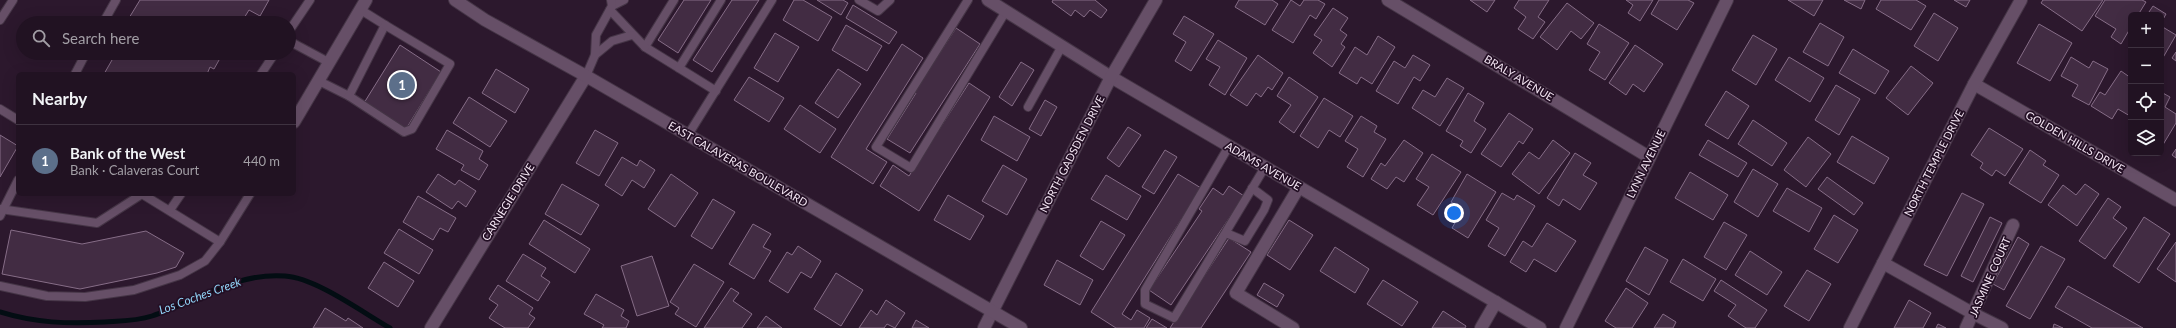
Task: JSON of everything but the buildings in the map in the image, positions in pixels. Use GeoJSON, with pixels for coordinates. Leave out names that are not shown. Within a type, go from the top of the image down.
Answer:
{"type":"FeatureCollection","features":[{"type":"Feature","properties":{"kind":"street","name":"EAST CALAVERAS BOULEVARD"},"geometry":{"type":"LineString","coordinates":[[454,0],[485,20],[586,76],[1021,328]]}},
{"type":"Feature","properties":{"kind":"street","name":"ADAMS AVENUE"},"geometry":{"type":"LineString","coordinates":[[988,0],[1111,77],[1540,328]]}},
{"type":"Feature","properties":{"kind":"street","name":"NORTH GADSDEN DRIVE"},"geometry":{"type":"LineString","coordinates":[[984,328],[994,312],[1111,77],[1156,0]]}},
{"type":"Feature","properties":{"kind":"street","name":"BRALY AVENUE"},"geometry":{"type":"LineString","coordinates":[[1388,0],[1649,157]]}},
{"type":"Feature","properties":{"kind":"street","name":"LYNN AVENUE"},"geometry":{"type":"LineString","coordinates":[[1566,328],[1727,0]]}},
{"type":"Feature","properties":{"kind":"street","name":"NORTH TEMPLE DRIVE"},"geometry":{"type":"LineString","coordinates":[[1850,328],[1974,84],[2021,0]]}},
{"type":"Feature","properties":{"kind":"street"},"geometry":{"type":"LineString","coordinates":[[296,119],[363,5]]}},
{"type":"Feature","properties":{"kind":"street","name":"CARNEGIE DRIVE"},"geometry":{"type":"LineString","coordinates":[[431,328],[586,76]]}},
{"type":"Feature","properties":{"kind":"street","name":"GOLDEN HILLS DRIVE"},"geometry":{"type":"LineString","coordinates":[[1974,84],[2176,200]]}},
{"type":"Feature","properties":{"kind":"street"},"geometry":{"type":"LineString","coordinates":[[1293,328],[1236,294],[1299,187]]}},
{"type":"Feature","properties":{"kind":"street","name":"JASMINE COURT"},"geometry":{"type":"LineString","coordinates":[[1966,328],[1974,314],[2013,225]]}},
{"type":"Feature","properties":{"kind":"street"},"geometry":{"type":"LineString","coordinates":[[1883,263],[2002,328]]}},
{"type":"Feature","properties":{"kind":"street"},"geometry":{"type":"LineString","coordinates":[[1481,328],[1496,302]]}},
{"type":"Feature","properties":{"kind":"lane"},"geometry":{"type":"LineString","coordinates":[[0,20],[12,0]]}},
{"type":"Feature","properties":{"kind":"lane"},"geometry":{"type":"LineString","coordinates":[[107,16],[115,0]]}},
{"type":"Feature","properties":{"kind":"lane"},"geometry":{"type":"LineString","coordinates":[[296,21],[310,0]]}},
{"type":"Feature","properties":{"kind":"lane"},"geometry":{"type":"LineString","coordinates":[[586,76],[595,55],[596,35],[611,5],[624,0]]}},
{"type":"Feature","properties":{"kind":"lane"},"geometry":{"type":"LineString","coordinates":[[645,47],[674,0]]}},
{"type":"Feature","properties":{"kind":"lane"},"geometry":{"type":"LineString","coordinates":[[679,68],[720,0]]}},
{"type":"Feature","properties":{"kind":"lane"},"geometry":{"type":"LineString","coordinates":[[688,135],[772,0]]}},
{"type":"Feature","properties":{"kind":"lane"},"geometry":{"type":"LineString","coordinates":[[859,0],[878,11],[890,0]]}},
{"type":"Feature","properties":{"kind":"lane"},"geometry":{"type":"LineString","coordinates":[[968,0],[876,147],[911,168],[1006,11]]}},
{"type":"Feature","properties":{"kind":"lane"},"geometry":{"type":"LineString","coordinates":[[319,81],[349,96],[404,132],[408,132],[412,129],[450,64],[385,25],[363,5]]}},
{"type":"Feature","properties":{"kind":"lane"},"geometry":{"type":"LineString","coordinates":[[611,5],[632,35],[645,47],[716,91]]}},
{"type":"Feature","properties":{"kind":"lane"},"geometry":{"type":"LineString","coordinates":[[349,96],[385,25]]}},
{"type":"Feature","properties":{"kind":"lane"},"geometry":{"type":"LineString","coordinates":[[595,55],[612,41],[632,35]]}},
{"type":"Feature","properties":{"kind":"lane"},"geometry":{"type":"LineString","coordinates":[[296,45],[330,63]]}},
{"type":"Feature","properties":{"kind":"lane"},"geometry":{"type":"LineString","coordinates":[[1028,107],[1062,46]]}},
{"type":"Feature","properties":{"kind":"lane"},"geometry":{"type":"LineString","coordinates":[[76,72],[82,60]]}},
{"type":"Feature","properties":{"kind":"lane"},"geometry":{"type":"LineString","coordinates":[[262,72],[270,60]]}},
{"type":"Feature","properties":{"kind":"lane"},"geometry":{"type":"LineString","coordinates":[[0,109],[16,119]]}},
{"type":"Feature","properties":{"kind":"lane"},"geometry":{"type":"LineString","coordinates":[[1229,146],[1145,290],[1145,304],[1174,318],[1265,167]]}},
{"type":"Feature","properties":{"kind":"lane"},"geometry":{"type":"LineString","coordinates":[[16,184],[1,212],[97,223],[139,196]]}},
{"type":"Feature","properties":{"kind":"lane"},"geometry":{"type":"LineString","coordinates":[[1226,233],[1245,241],[1264,210],[1268,200],[1252,188]]}},
{"type":"Feature","properties":{"kind":"lane"},"geometry":{"type":"LineString","coordinates":[[146,196],[220,242]]}},
{"type":"Feature","properties":{"kind":"lane"},"geometry":{"type":"LineString","coordinates":[[170,210],[180,196]]}},
{"type":"Feature","properties":{"kind":"lane"},"geometry":{"type":"LineString","coordinates":[[0,286],[47,296],[85,297],[134,290],[180,275],[205,261],[220,242],[249,196]]}},
{"type":"Feature","properties":{"kind":"waterway","name":"Los Coches Creek"},"geometry":{"type":"LineString","coordinates":[[0,312],[39,321],[65,323],[135,320],[152,316],[217,289],[250,278],[285,276],[297,278],[324,289],[390,328]]}},
{"type":"Feature","properties":{"kind":"place","name":"Bank of the West"},"geometry":{"type":"Point","coordinates":[402,85]}}]}
